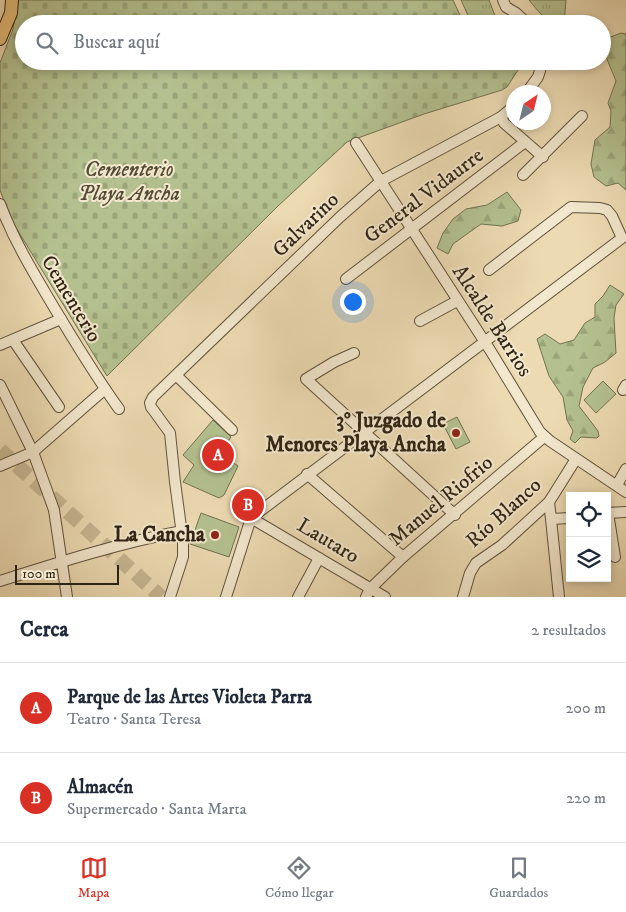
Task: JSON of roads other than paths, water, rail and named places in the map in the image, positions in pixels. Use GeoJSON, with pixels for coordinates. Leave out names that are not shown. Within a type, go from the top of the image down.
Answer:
{"type":"FeatureCollection","features":[{"type":"Feature","properties":{"kind":"main road"},"geometry":{"type":"LineString","coordinates":[[0,39],[11,13],[12,0]]}},
{"type":"Feature","properties":{"kind":"street"},"geometry":{"type":"LineString","coordinates":[[503,0],[506,7],[518,15]]}},
{"type":"Feature","properties":{"kind":"street"},"geometry":{"type":"LineString","coordinates":[[532,85],[540,70]]}},
{"type":"Feature","properties":{"kind":"street","name":"Galvarino"},"geometry":{"type":"LineString","coordinates":[[182,531],[174,482],[170,433],[160,418],[153,412],[150,403],[153,397],[177,376],[340,217],[381,181],[506,113]]}},
{"type":"Feature","properties":{"kind":"street"},"geometry":{"type":"LineString","coordinates":[[523,176],[582,116]]}},
{"type":"Feature","properties":{"kind":"street"},"geometry":{"type":"LineString","coordinates":[[501,117],[504,124],[542,157]]}},
{"type":"Feature","properties":{"kind":"street","name":"General Vidaurre"},"geometry":{"type":"LineString","coordinates":[[346,279],[525,142]]}},
{"type":"Feature","properties":{"kind":"street","name":"Alcalde Barrios"},"geometry":{"type":"LineString","coordinates":[[356,143],[544,437],[626,492]]}},
{"type":"Feature","properties":{"kind":"street","name":"Cementerio"},"geometry":{"type":"LineString","coordinates":[[0,204],[5,232],[105,390],[119,408]]}},
{"type":"Feature","properties":{"kind":"street"},"geometry":{"type":"LineString","coordinates":[[226,597],[251,518],[622,238],[612,216],[607,210],[571,207],[490,270]]}},
{"type":"Feature","properties":{"kind":"street"},"geometry":{"type":"LineString","coordinates":[[420,321],[457,300]]}},
{"type":"Feature","properties":{"kind":"street"},"geometry":{"type":"LineString","coordinates":[[0,345],[61,319]]}},
{"type":"Feature","properties":{"kind":"street"},"geometry":{"type":"LineString","coordinates":[[13,340],[59,408]]}},
{"type":"Feature","properties":{"kind":"street"},"geometry":{"type":"LineString","coordinates":[[354,354],[334,362],[306,379],[455,515]]}},
{"type":"Feature","properties":{"kind":"street"},"geometry":{"type":"LineString","coordinates":[[177,376],[232,430]]}},
{"type":"Feature","properties":{"kind":"street"},"geometry":{"type":"LineString","coordinates":[[0,385],[34,452],[54,510],[67,597]]}},
{"type":"Feature","properties":{"kind":"street"},"geometry":{"type":"LineString","coordinates":[[0,466],[34,452],[105,390]]}},
{"type":"Feature","properties":{"kind":"street","name":"Manuel Riofrio"},"geometry":{"type":"LineString","coordinates":[[368,593],[403,557],[455,515],[544,437]]}},
{"type":"Feature","properties":{"kind":"street","name":"Río Blanco"},"geometry":{"type":"LineString","coordinates":[[463,597],[470,573],[476,563],[486,554],[502,545],[549,502],[576,459]]}},
{"type":"Feature","properties":{"kind":"street"},"geometry":{"type":"LineString","coordinates":[[617,485],[626,469]]}},
{"type":"Feature","properties":{"kind":"street"},"geometry":{"type":"LineString","coordinates":[[307,474],[403,557]]}},
{"type":"Feature","properties":{"kind":"street"},"geometry":{"type":"LineString","coordinates":[[549,502],[560,597]]}},
{"type":"Feature","properties":{"kind":"street"},"geometry":{"type":"LineString","coordinates":[[611,513],[626,512]]}},
{"type":"Feature","properties":{"kind":"street","name":"Lautaro"},"geometry":{"type":"LineString","coordinates":[[251,518],[319,558],[368,593],[385,597]]}},
{"type":"Feature","properties":{"kind":"street"},"geometry":{"type":"LineString","coordinates":[[551,519],[566,518]]}},
{"type":"Feature","properties":{"kind":"street"},"geometry":{"type":"LineString","coordinates":[[0,581],[151,537],[182,531],[183,557],[170,597]]}},
{"type":"Feature","properties":{"kind":"street"},"geometry":{"type":"LineString","coordinates":[[611,532],[615,557]]}},
{"type":"Feature","properties":{"kind":"street"},"geometry":{"type":"LineString","coordinates":[[298,597],[319,558]]}},
{"type":"Feature","properties":{"kind":"tunnel"},"geometry":{"type":"LineString","coordinates":[[0,450],[161,597]]}},
{"type":"Feature","properties":{"kind":"place","name":"3° Juzgado de Menores Playa Ancha"},"geometry":{"type":"Point","coordinates":[456,433]}},
{"type":"Feature","properties":{"kind":"place","name":"Parque de las Artes Violeta Parra"},"geometry":{"type":"Point","coordinates":[218,455]}},
{"type":"Feature","properties":{"kind":"place","name":"Almacén"},"geometry":{"type":"Point","coordinates":[248,505]}},
{"type":"Feature","properties":{"kind":"place","name":"La Cancha"},"geometry":{"type":"Point","coordinates":[215,535]}},
{"type":"Feature","properties":{"kind":"park label","name":"Cementerio Playa Ancha"},"geometry":{"type":"Point","coordinates":[129,182]}}]}
